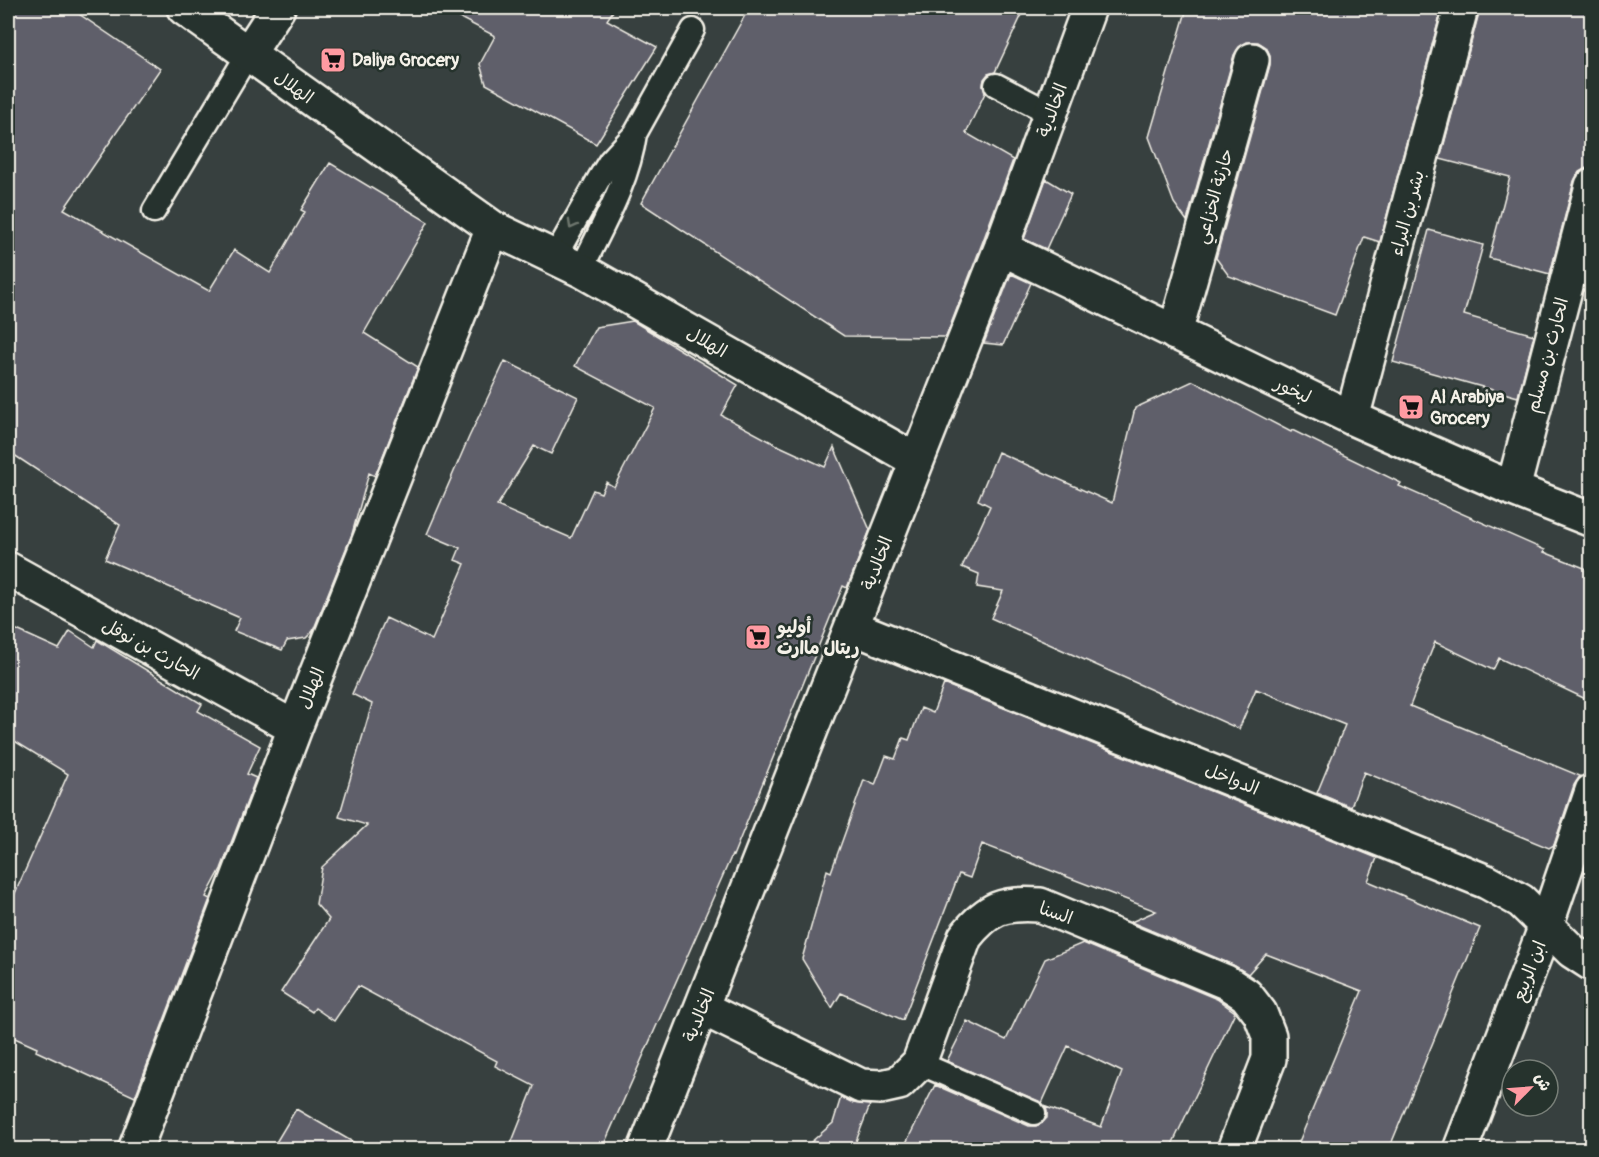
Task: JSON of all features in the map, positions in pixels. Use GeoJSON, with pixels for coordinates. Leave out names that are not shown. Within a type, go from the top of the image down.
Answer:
{"type":"FeatureCollection","features":[{"type":"Feature","properties":{"kind":"street","name":"الهلال"},"geometry":{"type":"LineString","coordinates":[[184,8],[493,228],[568,264],[917,461]]}},
{"type":"Feature","properties":{"kind":"street"},"geometry":{"type":"LineString","coordinates":[[248,54],[278,8]]}},
{"type":"Feature","properties":{"kind":"street","name":"الخالدية"},"geometry":{"type":"LineString","coordinates":[[645,1149],[1001,248],[1089,8]]}},
{"type":"Feature","properties":{"kind":"street","name":"بشر بن البراء"},"geometry":{"type":"LineString","coordinates":[[1352,418],[1461,8]]}},
{"type":"Feature","properties":{"kind":"street","name":"حارثة الخزاعي"},"geometry":{"type":"LineString","coordinates":[[1175,333],[1252,60]]}},
{"type":"Feature","properties":{"kind":"street","name":"الحارث بن مسلم"},"geometry":{"type":"LineString","coordinates":[[1513,489],[1592,186]]}},
{"type":"Feature","properties":{"kind":"street","name":"الهلال"},"geometry":{"type":"LineString","coordinates":[[135,1149],[295,729],[493,228]]}},
{"type":"Feature","properties":{"kind":"street","name":"لبخور"},"geometry":{"type":"LineString","coordinates":[[1001,248],[1352,418],[1513,489],[1592,520]]}},
{"type":"Feature","properties":{"kind":"street","name":"الحارث بن نوفل"},"geometry":{"type":"LineString","coordinates":[[8,569],[295,729]]}},
{"type":"Feature","properties":{"kind":"street","name":"الدواخل"},"geometry":{"type":"LineString","coordinates":[[852,627],[1487,882],[1521,901],[1572,951],[1592,964]]}},
{"type":"Feature","properties":{"kind":"street","name":"ابن الربيع"},"geometry":{"type":"LineString","coordinates":[[1460,1149],[1546,926],[1592,791]]}},
{"type":"Feature","properties":{"kind":"street","name":"السنا"},"geometry":{"type":"LineString","coordinates":[[702,1008],[861,1086],[881,1087],[899,1083],[919,1063],[965,937],[978,920],[997,908],[1018,903],[1040,905],[1226,982],[1246,995],[1260,1013],[1269,1036],[1269,1059],[1234,1149]]}},
{"type":"Feature","properties":{"kind":"lane"},"geometry":{"type":"LineString","coordinates":[[568,264],[600,177],[610,161],[635,134],[693,30]]}},
{"type":"Feature","properties":{"kind":"lane"},"geometry":{"type":"LineString","coordinates":[[154,211],[248,54]]}},
{"type":"Feature","properties":{"kind":"lane"},"geometry":{"type":"LineString","coordinates":[[996,85],[1050,113]]}},
{"type":"Feature","properties":{"kind":"lane"},"geometry":{"type":"LineString","coordinates":[[919,1063],[1034,1113]]}},
{"type":"Feature","properties":{"kind":"building"},"geometry":{"type":"Polygon","coordinates":[[[8,8],[70,8],[160,69],[64,209],[209,291],[234,250],[270,273],[305,212],[301,210],[330,163],[428,222],[364,333],[418,367],[375,476],[369,473],[352,534],[313,631],[306,638],[287,641],[282,650],[234,631],[240,618],[105,559],[120,525],[8,451],[8,8]]]}},
{"type":"Feature","properties":{"kind":"building"},"geometry":{"type":"Polygon","coordinates":[[[441,8],[615,8],[607,20],[657,47],[596,144],[486,84],[480,64],[495,36],[441,8]]]}},
{"type":"Feature","properties":{"kind":"building"},"geometry":{"type":"Polygon","coordinates":[[[749,8],[1025,8],[995,72],[988,74],[984,79],[985,93],[966,133],[1013,160],[946,337],[844,336],[641,203],[749,8]]]}},
{"type":"Feature","properties":{"kind":"building"},"geometry":{"type":"Polygon","coordinates":[[[1187,8],[1442,8],[1380,242],[1364,237],[1335,315],[1229,276],[1216,258],[1270,65],[1270,55],[1266,47],[1258,42],[1247,42],[1239,47],[1234,55],[1187,221],[1174,203],[1149,137],[1187,8]]]}},
{"type":"Feature","properties":{"kind":"building"},"geometry":{"type":"Polygon","coordinates":[[[1479,8],[1592,8],[1592,168],[1579,172],[1574,181],[1550,274],[1489,258],[1510,177],[1440,159],[1479,8]]]}},
{"type":"Feature","properties":{"kind":"building"},"geometry":{"type":"Polygon","coordinates":[[[1046,179],[1071,194],[1046,249],[1024,239],[1046,179]]]}},
{"type":"Feature","properties":{"kind":"building"},"geometry":{"type":"Polygon","coordinates":[[[1429,230],[1483,245],[1464,315],[1534,335],[1518,397],[1393,362],[1429,230]]]}},
{"type":"Feature","properties":{"kind":"building"},"geometry":{"type":"Polygon","coordinates":[[[1011,274],[1031,283],[1003,345],[984,343],[1011,274]]]}},
{"type":"Feature","properties":{"kind":"building"},"geometry":{"type":"Polygon","coordinates":[[[633,321],[738,385],[721,415],[825,467],[834,447],[870,530],[847,588],[843,586],[733,856],[602,1149],[509,1149],[534,1086],[495,1066],[497,1061],[358,986],[334,1021],[315,1008],[312,1012],[281,992],[329,919],[316,904],[322,867],[367,825],[339,817],[372,704],[352,694],[386,618],[432,640],[465,564],[455,560],[460,548],[427,534],[505,361],[578,397],[551,454],[534,446],[497,506],[571,538],[593,490],[601,493],[606,482],[614,487],[655,408],[575,366],[596,327],[633,321]]]}},
{"type":"Feature","properties":{"kind":"building"},"geometry":{"type":"Polygon","coordinates":[[[1193,381],[1291,432],[1292,430],[1401,483],[1399,486],[1545,550],[1544,552],[1592,571],[1592,702],[1499,658],[1493,670],[1435,642],[1410,706],[1580,776],[1574,785],[1554,845],[1549,848],[1364,772],[1351,807],[1317,793],[1345,725],[1256,689],[1239,729],[991,618],[1003,591],[977,587],[979,574],[962,567],[990,506],[978,500],[998,452],[1112,503],[1135,408],[1193,381]]]}},
{"type":"Feature","properties":{"kind":"building"},"geometry":{"type":"Polygon","coordinates":[[[8,626],[59,649],[70,631],[94,647],[97,640],[202,704],[198,711],[260,746],[247,774],[256,778],[221,869],[206,897],[210,899],[135,1097],[36,1051],[37,1048],[8,1035],[8,909],[68,774],[8,737],[8,626]]]}},
{"type":"Feature","properties":{"kind":"building"},"geometry":{"type":"Polygon","coordinates":[[[944,684],[1377,858],[1368,881],[1480,928],[1389,1149],[1296,1149],[1362,991],[1266,954],[1248,974],[1233,965],[1131,922],[1156,911],[982,844],[970,878],[959,874],[903,1020],[841,993],[832,1008],[802,959],[827,870],[831,872],[864,780],[875,785],[886,756],[895,759],[903,738],[909,740],[921,708],[933,713],[944,684]]]}},
{"type":"Feature","properties":{"kind":"building"},"geometry":{"type":"Polygon","coordinates":[[[1083,943],[1217,999],[1235,1012],[1170,1149],[903,1149],[935,1085],[1029,1126],[1036,1126],[1047,1118],[1046,1107],[1101,1127],[1122,1072],[1068,1046],[1042,1103],[947,1061],[967,1021],[1006,1040],[1045,959],[1083,943]]]}},
{"type":"Feature","properties":{"kind":"building"},"geometry":{"type":"Polygon","coordinates":[[[841,1097],[853,1103],[870,1105],[853,1149],[803,1149],[833,1123],[841,1097]]]}},
{"type":"Feature","properties":{"kind":"building"},"geometry":{"type":"Polygon","coordinates":[[[296,1109],[365,1149],[272,1149],[296,1109]]]}},
{"type":"Feature","properties":{"kind":"place","name":"Daliya Grocery"},"geometry":{"type":"Point","coordinates":[333,60]}},
{"type":"Feature","properties":{"kind":"place","name":"Al Arabiya Grocery"},"geometry":{"type":"Point","coordinates":[1411,407]}},
{"type":"Feature","properties":{"kind":"place","name":"أوليو ريتال ماارت"},"geometry":{"type":"Point","coordinates":[758,637]}}]}
